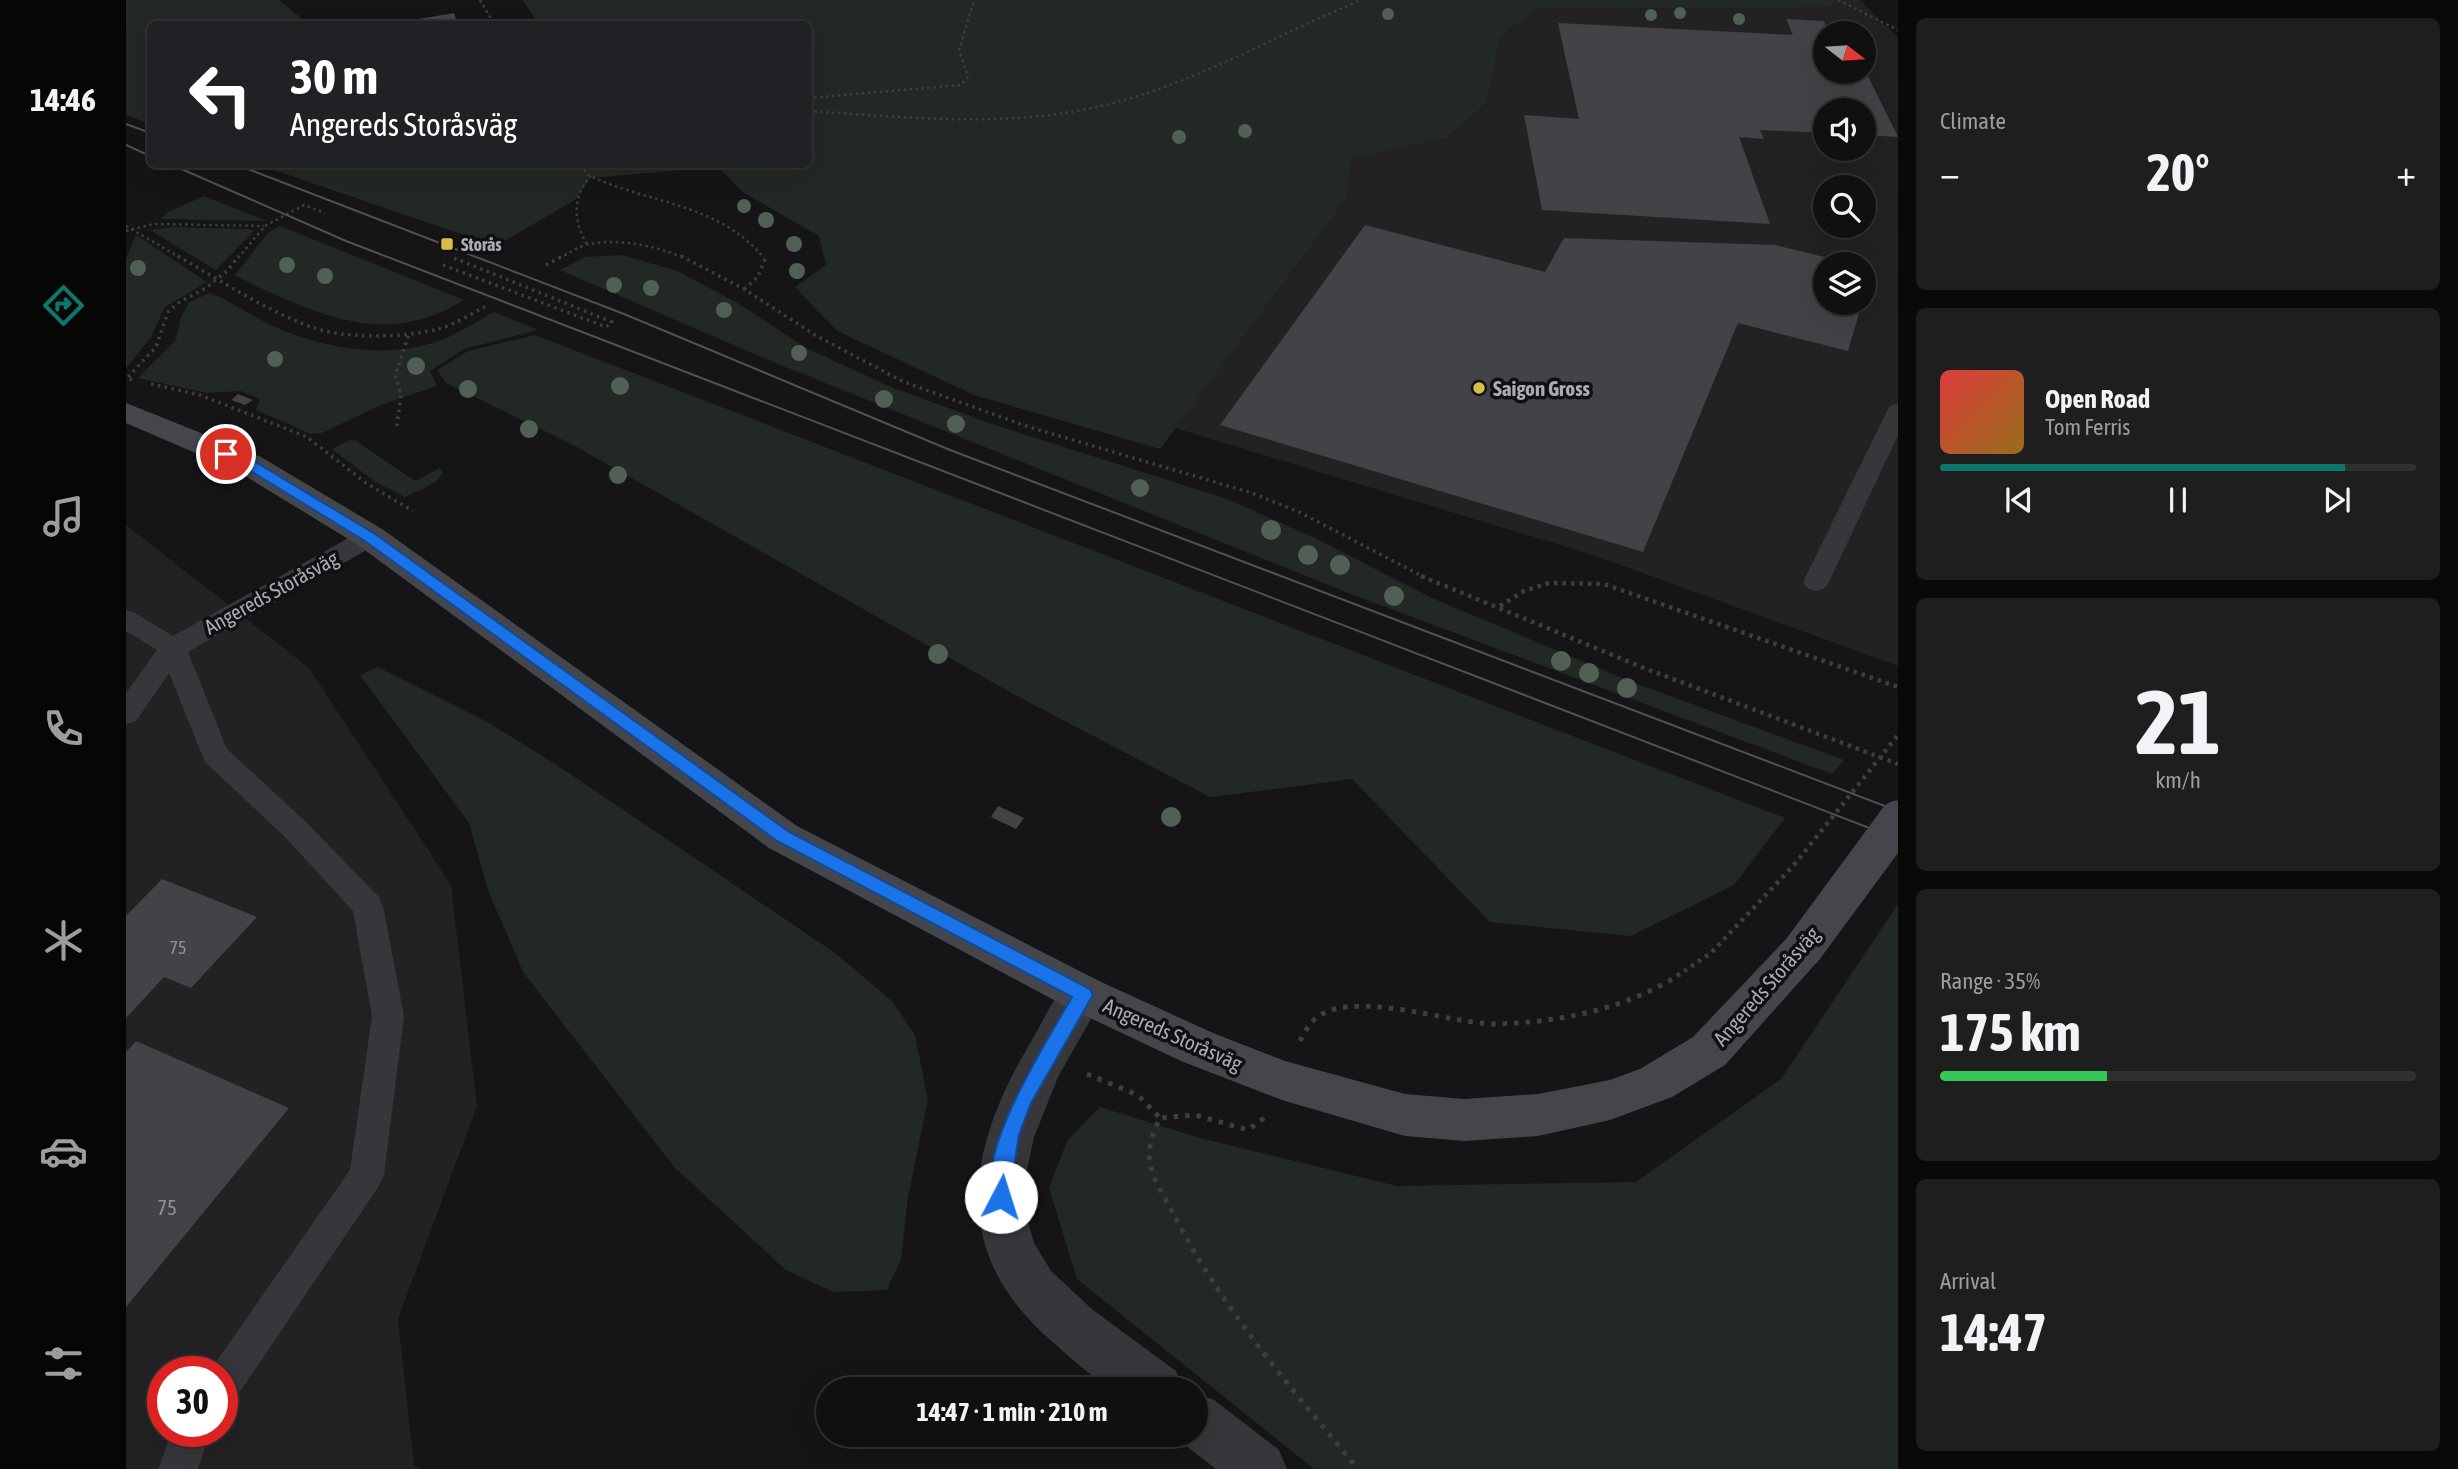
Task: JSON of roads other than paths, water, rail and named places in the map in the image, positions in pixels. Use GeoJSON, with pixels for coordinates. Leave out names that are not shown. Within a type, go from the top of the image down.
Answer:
{"type":"FeatureCollection","features":[{"type":"Feature","properties":{"kind":"street","name":"Angereds Storåsväg"},"geometry":{"type":"LineString","coordinates":[[126,412],[249,464],[370,537],[783,837],[1083,995],[1197,1047],[1282,1080],[1405,1115],[1464,1121],[1538,1115],[1610,1100],[1656,1083],[1709,1051],[1803,949],[1898,820]]}},
{"type":"Feature","properties":{"kind":"street"},"geometry":{"type":"LineString","coordinates":[[1083,995],[1023,1100],[1009,1135],[1000,1182],[1001,1213],[1023,1273],[1050,1307],[1140,1377]]}},
{"type":"Feature","properties":{"kind":"street"},"geometry":{"type":"LineString","coordinates":[[1208,1429],[1260,1469]]}},
{"type":"Feature","properties":{"kind":"lane"},"geometry":{"type":"LineString","coordinates":[[1816,582],[1898,411]]}},
{"type":"Feature","properties":{"kind":"lane","name":"Angereds Storåsväg"},"geometry":{"type":"LineString","coordinates":[[173,648],[370,537]]}},
{"type":"Feature","properties":{"kind":"lane"},"geometry":{"type":"LineString","coordinates":[[126,619],[173,648],[215,755],[295,828],[368,906],[388,1016],[367,1175],[238,1363]]}},
{"type":"Feature","properties":{"kind":"lane"},"geometry":{"type":"LineString","coordinates":[[126,714],[173,648]]}},
{"type":"Feature","properties":{"kind":"lane"},"geometry":{"type":"LineString","coordinates":[[178,1469],[186,1447]]}},
{"type":"Feature","properties":{"kind":"tram line"},"geometry":{"type":"LineString","coordinates":[[126,124],[147,132]]}},
{"type":"Feature","properties":{"kind":"tram line"},"geometry":{"type":"LineString","coordinates":[[126,145],[147,155]]}},
{"type":"Feature","properties":{"kind":"tram line"},"geometry":{"type":"LineString","coordinates":[[179,168],[346,241],[1898,839]]}},
{"type":"Feature","properties":{"kind":"tram line"},"geometry":{"type":"LineString","coordinates":[[245,168],[624,314],[950,450],[1898,811]]}},
{"type":"Feature","properties":{"kind":"place","name":"Storås"},"geometry":{"type":"Point","coordinates":[447,244]}},
{"type":"Feature","properties":{"kind":"place","name":"Saigon Gross"},"geometry":{"type":"Point","coordinates":[1479,388]}}]}
